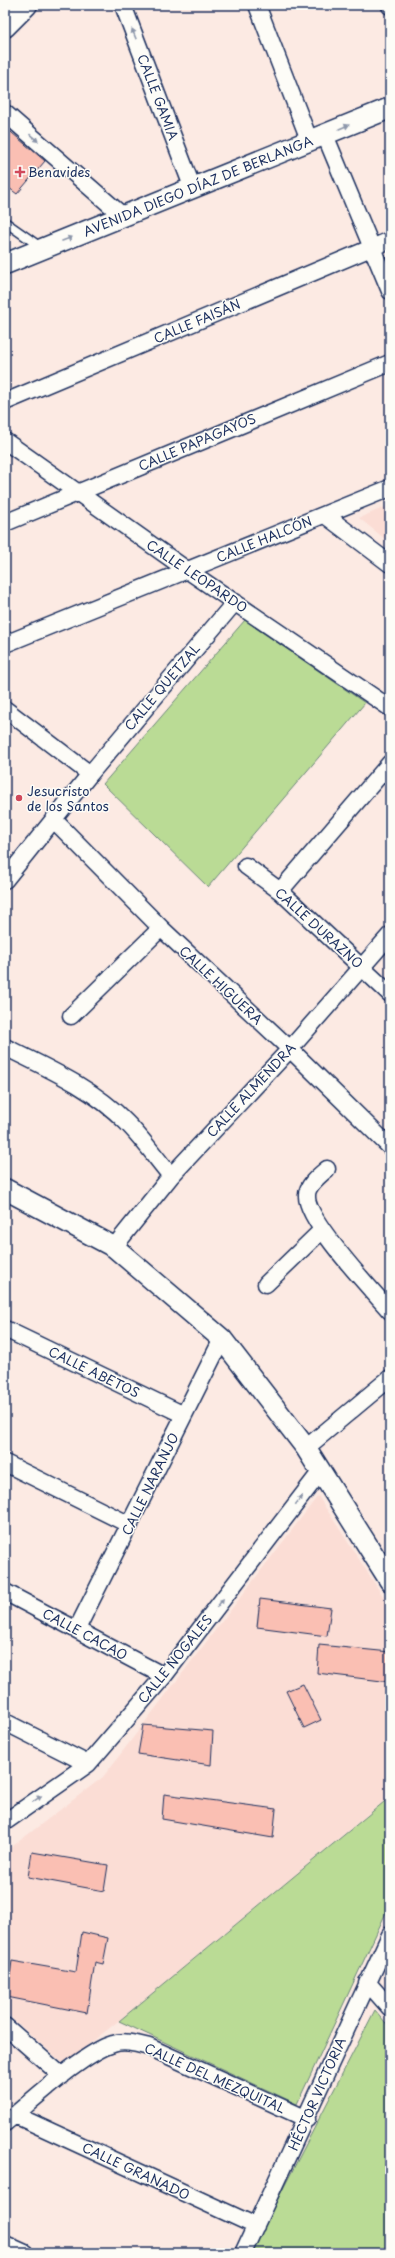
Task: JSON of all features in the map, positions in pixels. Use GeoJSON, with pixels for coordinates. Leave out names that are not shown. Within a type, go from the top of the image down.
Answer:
{"type":"FeatureCollection","features":[{"type":"Feature","properties":{"kind":"street"},"geometry":{"type":"LineString","coordinates":[[5,27],[27,5]]}},
{"type":"Feature","properties":{"kind":"street","name":"CALLE GAMIA"},"geometry":{"type":"LineString","coordinates":[[123,5],[193,189]]}},
{"type":"Feature","properties":{"kind":"street"},"geometry":{"type":"LineString","coordinates":[[257,5],[317,138],[372,248],[390,290]]}},
{"type":"Feature","properties":{"kind":"street","name":"AVENIDA DIEGO DÍAZ DE BERLANGA"},"geometry":{"type":"LineString","coordinates":[[5,264],[390,108]]}},
{"type":"Feature","properties":{"kind":"street"},"geometry":{"type":"LineString","coordinates":[[5,113],[124,217]]}},
{"type":"Feature","properties":{"kind":"street","name":"CALLE FAISÁN"},"geometry":{"type":"LineString","coordinates":[[5,402],[390,240]]}},
{"type":"Feature","properties":{"kind":"street","name":"CALLE PAPAGAYOS"},"geometry":{"type":"LineString","coordinates":[[5,522],[390,363]]}},
{"type":"Feature","properties":{"kind":"street","name":"CALLE LEOPARDO"},"geometry":{"type":"LineString","coordinates":[[5,441],[76,493],[187,570],[390,708]]}},
{"type":"Feature","properties":{"kind":"street","name":"CALLE HALCÓN"},"geometry":{"type":"LineString","coordinates":[[5,644],[390,488]]}},
{"type":"Feature","properties":{"kind":"street"},"geometry":{"type":"LineString","coordinates":[[325,515],[390,564]]}},
{"type":"Feature","properties":{"kind":"street","name":"CALLE QUETZAL"},"geometry":{"type":"LineString","coordinates":[[7,876],[90,774],[235,602]]}},
{"type":"Feature","properties":{"kind":"street"},"geometry":{"type":"LineString","coordinates":[[5,709],[90,774]]}},
{"type":"Feature","properties":{"kind":"street"},"geometry":{"type":"LineString","coordinates":[[280,891],[390,763]]}},
{"type":"Feature","properties":{"kind":"street","name":"CALLE HIGUERA"},"geometry":{"type":"LineString","coordinates":[[54,820],[161,928],[290,1049],[390,1147]]}},
{"type":"Feature","properties":{"kind":"street","name":"CALLE DURAZNO"},"geometry":{"type":"LineString","coordinates":[[246,866],[280,891],[390,994]]}},
{"type":"Feature","properties":{"kind":"street"},"geometry":{"type":"LineString","coordinates":[[71,1016],[161,928]]}},
{"type":"Feature","properties":{"kind":"street","name":"CALLE ALMENDRA"},"geometry":{"type":"LineString","coordinates":[[114,1247],[171,1176],[290,1049],[363,968],[390,935]]}},
{"type":"Feature","properties":{"kind":"street"},"geometry":{"type":"LineString","coordinates":[[5,1047],[66,1078],[99,1098],[126,1121],[171,1176]]}},
{"type":"Feature","properties":{"kind":"street"},"geometry":{"type":"LineString","coordinates":[[327,1169],[306,1194],[307,1203],[322,1230],[390,1311]]}},
{"type":"Feature","properties":{"kind":"street"},"geometry":{"type":"LineString","coordinates":[[5,1189],[114,1247],[222,1339],[306,1448],[390,1581]]}},
{"type":"Feature","properties":{"kind":"street"},"geometry":{"type":"LineString","coordinates":[[266,1284],[322,1230]]}},
{"type":"Feature","properties":{"kind":"street","name":"CALLE ABETOS"},"geometry":{"type":"LineString","coordinates":[[5,1329],[184,1415]]}},
{"type":"Feature","properties":{"kind":"street","name":"CALLE NARANJO"},"geometry":{"type":"LineString","coordinates":[[77,1629],[222,1339]]}},
{"type":"Feature","properties":{"kind":"street"},"geometry":{"type":"LineString","coordinates":[[306,1448],[387,1386]]}},
{"type":"Feature","properties":{"kind":"street"},"geometry":{"type":"LineString","coordinates":[[5,1463],[130,1525]]}},
{"type":"Feature","properties":{"kind":"street","name":"CALLE NOGALES"},"geometry":{"type":"LineString","coordinates":[[5,1822],[88,1764],[164,1676],[321,1471]]}},
{"type":"Feature","properties":{"kind":"street","name":"CALLE CACAO"},"geometry":{"type":"LineString","coordinates":[[5,1592],[164,1676]]}},
{"type":"Feature","properties":{"kind":"street"},"geometry":{"type":"LineString","coordinates":[[5,1722],[88,1764]]}},
{"type":"Feature","properties":{"kind":"street","name":"HÉCTOR VICTORIA"},"geometry":{"type":"LineString","coordinates":[[243,2253],[307,2119],[367,1982],[390,1935]]}},
{"type":"Feature","properties":{"kind":"street"},"geometry":{"type":"LineString","coordinates":[[367,1982],[390,2008]]}},
{"type":"Feature","properties":{"kind":"street"},"geometry":{"type":"LineString","coordinates":[[5,2026],[62,2076]]}},
{"type":"Feature","properties":{"kind":"street","name":"CALLE DEL MEZQUITAL"},"geometry":{"type":"LineString","coordinates":[[10,2119],[62,2076],[100,2049],[113,2043],[129,2042],[149,2047],[307,2119]]}},
{"type":"Feature","properties":{"kind":"street","name":"CALLE GRANADO"},"geometry":{"type":"LineString","coordinates":[[10,2119],[256,2226]]}},
{"type":"Feature","properties":{"kind":"street"},"geometry":{"type":"LineString","coordinates":[[5,2244],[25,2253]]}},
{"type":"Feature","properties":{"kind":"lane"},"geometry":{"type":"LineString","coordinates":[[5,222],[43,249]]}},
{"type":"Feature","properties":{"kind":"shaded area"},"geometry":{"type":"Polygon","coordinates":[[[390,505],[390,543],[359,518],[390,505]]]}},
{"type":"Feature","properties":{"kind":"shaded area"},"geometry":{"type":"Polygon","coordinates":[[[318,1496],[390,1607],[390,1796],[126,2015],[64,2064],[5,2012],[5,1852],[103,1777],[318,1496]]]}},
{"type":"Feature","properties":{"kind":"green space"},"geometry":{"type":"Polygon","coordinates":[[[245,620],[365,703],[208,887],[103,784],[245,620]]]}},
{"type":"Feature","properties":{"kind":"green space"},"geometry":{"type":"Polygon","coordinates":[[[390,1797],[390,1904],[297,2104],[119,2021],[390,1797]]]}},
{"type":"Feature","properties":{"kind":"green space"},"geometry":{"type":"Polygon","coordinates":[[[375,2010],[390,2028],[390,2253],[250,2253],[375,2010]]]}},
{"type":"Feature","properties":{"kind":"building","name":"Benavides"},"geometry":{"type":"Polygon","coordinates":[[[5,127],[45,161],[17,194],[5,185],[5,127]]]}},
{"type":"Feature","properties":{"kind":"building"},"geometry":{"type":"Polygon","coordinates":[[[260,1599],[331,1608],[327,1636],[257,1627],[260,1599]]]}},
{"type":"Feature","properties":{"kind":"building"},"geometry":{"type":"Polygon","coordinates":[[[319,1645],[390,1652],[390,1682],[317,1673],[319,1645]]]}},
{"type":"Feature","properties":{"kind":"building"},"geometry":{"type":"Polygon","coordinates":[[[303,1684],[321,1720],[304,1728],[286,1691],[303,1684]]]}},
{"type":"Feature","properties":{"kind":"building"},"geometry":{"type":"Polygon","coordinates":[[[143,1725],[213,1731],[211,1765],[138,1754],[143,1725]]]}},
{"type":"Feature","properties":{"kind":"building"},"geometry":{"type":"Polygon","coordinates":[[[164,1794],[276,1809],[273,1838],[162,1819],[164,1794]]]}},
{"type":"Feature","properties":{"kind":"building"},"geometry":{"type":"Polygon","coordinates":[[[32,1852],[108,1865],[104,1891],[28,1877],[32,1852]]]}},
{"type":"Feature","properties":{"kind":"building"},"geometry":{"type":"Polygon","coordinates":[[[82,1932],[108,1938],[103,1964],[95,1962],[87,2013],[7,1997],[12,1961],[76,1972],[82,1932]]]}},
{"type":"Feature","properties":{"kind":"place","name":"Benavides"},"geometry":{"type":"Point","coordinates":[20,172]}},
{"type":"Feature","properties":{"kind":"place","name":"Jesucristo de los Santos"},"geometry":{"type":"Point","coordinates":[19,798]}}]}
